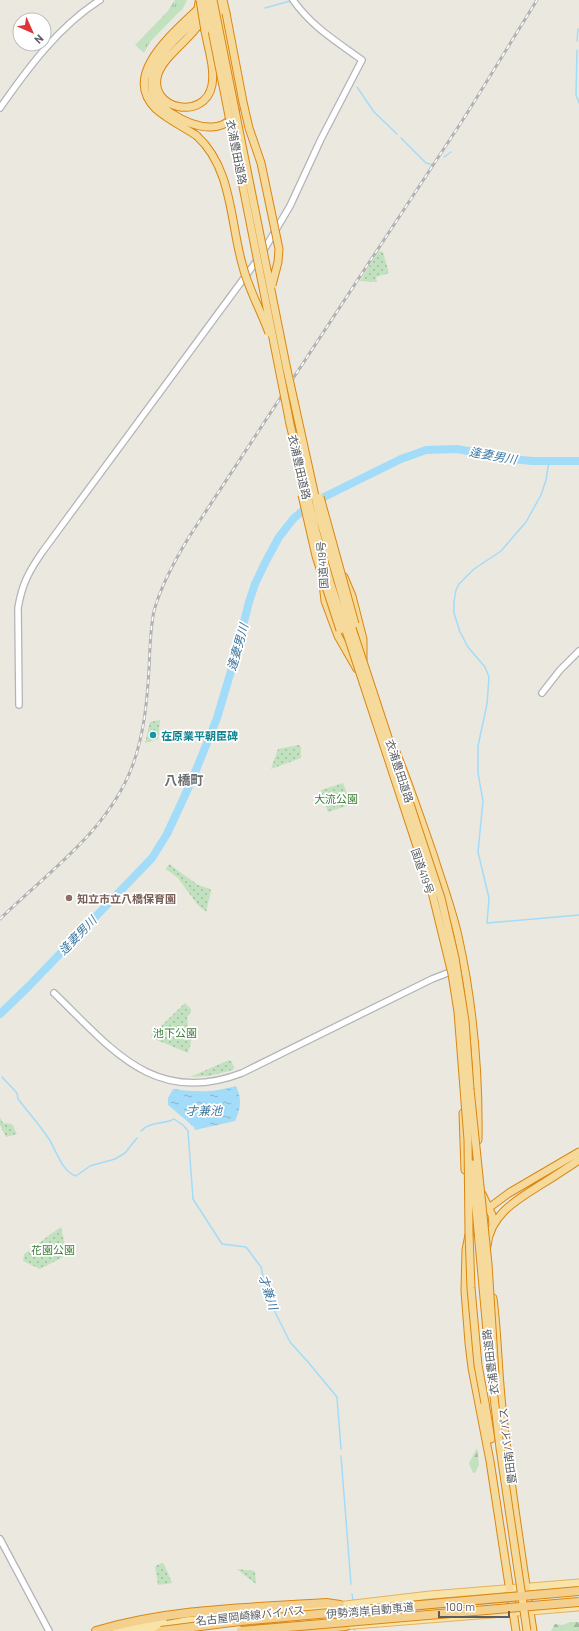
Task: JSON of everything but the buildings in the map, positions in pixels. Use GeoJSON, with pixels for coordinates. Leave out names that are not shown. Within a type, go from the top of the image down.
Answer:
{"type":"FeatureCollection","features":[{"type":"Feature","properties":{"kind":"highway","name":"衣浦豊田道路"},"geometry":{"type":"LineString","coordinates":[[206,0],[276,352],[338,585],[441,898],[461,990],[488,1264],[496,1375],[507,1456]]}},
{"type":"Feature","properties":{"kind":"highway","name":"衣浦豊田道路"},"geometry":{"type":"LineString","coordinates":[[212,0],[271,287],[294,421],[311,535],[322,578],[340,630],[353,661]]}},
{"type":"Feature","properties":{"kind":"highway"},"geometry":{"type":"LineString","coordinates":[[199,2],[205,31],[213,77],[212,87],[202,102],[195,106],[181,108],[165,100],[159,91],[157,83],[158,73],[165,62],[202,22],[212,0]]}},
{"type":"Feature","properties":{"kind":"highway"},"geometry":{"type":"LineString","coordinates":[[199,2],[197,16],[165,52],[153,71],[152,87],[156,100],[173,114],[192,124],[208,128],[222,125],[229,119],[237,106],[238,95],[218,0]]}},
{"type":"Feature","properties":{"kind":"highway","name":"衣浦豊田道路"},"geometry":{"type":"LineString","coordinates":[[223,0],[243,102],[249,128],[261,163],[279,250],[278,262],[271,287]]}},
{"type":"Feature","properties":{"kind":"highway","name":"衣浦豊田道路"},"geometry":{"type":"LineString","coordinates":[[199,2],[157,50],[148,66],[145,82],[148,97],[155,108],[197,136],[214,156],[225,181],[243,267],[276,352]]}},
{"type":"Feature","properties":{"kind":"highway"},"geometry":{"type":"LineString","coordinates":[[261,256],[282,362]]}},
{"type":"Feature","properties":{"kind":"highway","name":"衣浦豊田道路"},"geometry":{"type":"LineString","coordinates":[[294,421],[306,445],[363,656]]}},
{"type":"Feature","properties":{"kind":"highway","name":"衣浦豊田道路"},"geometry":{"type":"LineString","coordinates":[[294,421],[316,532],[330,582],[432,892],[456,995],[468,1151],[468,1227],[471,1288],[478,1365],[491,1440],[494,1485]]}},
{"type":"Feature","properties":{"kind":"highway","name":"国道419号"},"geometry":{"type":"LineString","coordinates":[[294,421],[319,532],[325,601],[342,645],[353,661],[369,701],[388,766],[433,900],[454,971],[466,1176],[468,1185],[479,1203],[480,1211],[477,1220]]}},
{"type":"Feature","properties":{"kind":"highway","name":"国道419号"},"geometry":{"type":"LineString","coordinates":[[319,532],[334,561],[345,578],[352,596],[363,639],[364,666],[375,701],[384,727],[400,763],[448,897],[468,985],[476,1065],[478,1149],[483,1196],[492,1215],[493,1225]]}},
{"type":"Feature","properties":{"kind":"highway"},"geometry":{"type":"LineString","coordinates":[[456,930],[453,946],[454,971],[464,1006],[472,1022]]}},
{"type":"Feature","properties":{"kind":"highway","name":"衣浦豊田道路"},"geometry":{"type":"LineString","coordinates":[[464,1092],[468,1117],[489,1354],[500,1448],[528,1631]]}},
{"type":"Feature","properties":{"kind":"highway","name":"衣浦豊田道路"},"geometry":{"type":"LineString","coordinates":[[474,1125],[491,1354],[528,1631]]}},
{"type":"Feature","properties":{"kind":"highway","name":"豊田南バイパス"},"geometry":{"type":"LineString","coordinates":[[494,1485],[472,1368],[466,1311],[466,1250],[469,1235],[477,1220],[489,1207],[501,1198],[579,1152]]}},
{"type":"Feature","properties":{"kind":"highway","name":"豊田南バイパス"},"geometry":{"type":"LineString","coordinates":[[533,1631],[507,1456],[497,1331],[487,1257],[488,1238],[493,1225],[509,1205],[579,1160]]}},
{"type":"Feature","properties":{"kind":"highway"},"geometry":{"type":"LineString","coordinates":[[483,1196],[485,1199],[492,1201],[501,1198]]}},
{"type":"Feature","properties":{"kind":"highway"},"geometry":{"type":"LineString","coordinates":[[494,1485],[516,1631]]}},
{"type":"Feature","properties":{"kind":"highway","name":"伊勢湾岸自動車道"},"geometry":{"type":"LineString","coordinates":[[161,1631],[240,1621],[579,1591]]}},
{"type":"Feature","properties":{"kind":"highway","name":"伊勢湾岸自動車道"},"geometry":{"type":"LineString","coordinates":[[241,1631],[579,1602]]}},
{"type":"Feature","properties":{"kind":"highway"},"geometry":{"type":"LineString","coordinates":[[96,1631],[119,1624],[206,1611],[277,1609],[326,1603],[340,1605]]}},
{"type":"Feature","properties":{"kind":"highway"},"geometry":{"type":"LineString","coordinates":[[297,1631],[346,1626]]}},
{"type":"Feature","properties":{"kind":"main road"},"geometry":{"type":"LineString","coordinates":[[340,1605],[430,1595],[579,1583]]}},
{"type":"Feature","properties":{"kind":"main road","name":"名古屋岡崎線バイパス"},"geometry":{"type":"LineString","coordinates":[[275,1631],[579,1607]]}},
{"type":"Feature","properties":{"kind":"main road"},"geometry":{"type":"LineString","coordinates":[[116,1631],[147,1624],[229,1612],[277,1609]]}},
{"type":"Feature","properties":{"kind":"main road","name":"名古屋岡崎線バイパス"},"geometry":{"type":"LineString","coordinates":[[140,1630],[186,1621],[277,1609]]}},
{"type":"Feature","properties":{"kind":"street"},"geometry":{"type":"LineString","coordinates":[[0,108],[28,67],[42,51],[71,22],[100,0]]}},
{"type":"Feature","properties":{"kind":"street"},"geometry":{"type":"LineString","coordinates":[[19,706],[18,608],[20,593],[26,577],[43,551],[261,256],[290,206],[321,139],[362,60],[312,23],[293,0]]}},
{"type":"Feature","properties":{"kind":"street"},"geometry":{"type":"LineString","coordinates":[[542,693],[560,670],[579,651]]}},
{"type":"Feature","properties":{"kind":"street"},"geometry":{"type":"LineString","coordinates":[[54,993],[114,1051],[132,1064],[147,1073],[166,1080],[202,1083],[224,1080],[242,1073],[454,971]]}},
{"type":"Feature","properties":{"kind":"street"},"geometry":{"type":"LineString","coordinates":[[0,1539],[49,1631]]}},
{"type":"Feature","properties":{"kind":"green space"},"geometry":{"type":"Polygon","coordinates":[[[175,0],[187,0],[182,10],[150,42],[144,53],[135,45],[167,12],[175,0]]]}},
{"type":"Feature","properties":{"kind":"green space"},"geometry":{"type":"Polygon","coordinates":[[[379,251],[383,252],[389,273],[376,277],[377,282],[360,281],[379,251]]]}},
{"type":"Feature","properties":{"kind":"green space"},"geometry":{"type":"Polygon","coordinates":[[[160,720],[158,739],[145,743],[150,722],[160,720]]]}},
{"type":"Feature","properties":{"kind":"green space"},"geometry":{"type":"Polygon","coordinates":[[[299,745],[301,747],[301,758],[271,769],[278,749],[299,745]]]}},
{"type":"Feature","properties":{"kind":"green space","name":"大流公園"},"geometry":{"type":"Polygon","coordinates":[[[343,783],[351,803],[350,805],[328,812],[321,790],[343,783]]]}},
{"type":"Feature","properties":{"kind":"green space"},"geometry":{"type":"Polygon","coordinates":[[[169,864],[198,885],[210,889],[211,891],[206,912],[197,904],[178,878],[166,869],[169,864]]]}},
{"type":"Feature","properties":{"kind":"green space","name":"池下公園"},"geometry":{"type":"Polygon","coordinates":[[[185,1003],[191,1009],[191,1012],[187,1017],[188,1026],[193,1034],[188,1053],[152,1038],[151,1036],[185,1003]]]}},
{"type":"Feature","properties":{"kind":"green space"},"geometry":{"type":"Polygon","coordinates":[[[229,1060],[232,1062],[234,1068],[233,1070],[209,1076],[190,1077],[229,1060]]]}},
{"type":"Feature","properties":{"kind":"green space"},"geometry":{"type":"Polygon","coordinates":[[[0,1118],[3,1123],[12,1124],[17,1134],[6,1137],[0,1125],[0,1118]]]}},
{"type":"Feature","properties":{"kind":"green space","name":"花園公園"},"geometry":{"type":"Polygon","coordinates":[[[61,1227],[67,1255],[40,1269],[23,1261],[24,1254],[61,1227]]]}},
{"type":"Feature","properties":{"kind":"green space"},"geometry":{"type":"Polygon","coordinates":[[[477,1448],[479,1465],[475,1473],[473,1473],[469,1463],[477,1448]]]}},
{"type":"Feature","properties":{"kind":"green space"},"geometry":{"type":"Polygon","coordinates":[[[162,1563],[164,1564],[172,1583],[158,1585],[155,1566],[162,1563]]]}},
{"type":"Feature","properties":{"kind":"green space"},"geometry":{"type":"Polygon","coordinates":[[[237,1569],[255,1571],[256,1584],[238,1570],[237,1569]]]}},
{"type":"Feature","properties":{"kind":"green space"},"geometry":{"type":"Polygon","coordinates":[[[570,1622],[579,1622],[579,1631],[551,1631],[555,1624],[563,1625],[570,1622]]]}},
{"type":"Feature","properties":{"kind":"water","name":"才兼池"},"geometry":{"type":"Polygon","coordinates":[[[236,1086],[240,1104],[239,1112],[235,1121],[195,1130],[194,1127],[168,1105],[168,1098],[173,1089],[204,1091],[219,1090],[236,1086]]]}},
{"type":"Feature","properties":{"kind":"waterway"},"geometry":{"type":"LineString","coordinates":[[265,8],[290,1]]}},
{"type":"Feature","properties":{"kind":"waterway"},"geometry":{"type":"LineString","coordinates":[[577,41],[578,29]]}},
{"type":"Feature","properties":{"kind":"waterway"},"geometry":{"type":"LineString","coordinates":[[577,50],[576,95],[579,103]]}},
{"type":"Feature","properties":{"kind":"waterway"},"geometry":{"type":"LineString","coordinates":[[357,87],[374,112],[397,134]]}},
{"type":"Feature","properties":{"kind":"waterway"},"geometry":{"type":"LineString","coordinates":[[401,138],[426,163],[434,165]]}},
{"type":"Feature","properties":{"kind":"waterway"},"geometry":{"type":"LineString","coordinates":[[444,157],[451,152]]}},
{"type":"Feature","properties":{"kind":"waterway","name":"逢妻男川"},"geometry":{"type":"LineString","coordinates":[[0,1014],[29,986],[152,858],[167,834],[192,780],[217,718],[255,584],[279,537],[294,518],[311,504],[328,495],[401,459],[426,450],[457,449],[532,461],[579,461]]}},
{"type":"Feature","properties":{"kind":"waterway"},"geometry":{"type":"LineString","coordinates":[[549,461],[546,480],[541,495],[526,522],[501,551],[474,569],[459,584],[456,590],[454,613],[460,632],[468,647],[485,667],[489,677],[487,704],[478,746],[478,773],[483,801],[478,852],[489,898],[487,923],[579,915]]}},
{"type":"Feature","properties":{"kind":"waterway","name":"才兼川"},"geometry":{"type":"LineString","coordinates":[[2,1077],[17,1093],[18,1099],[38,1124],[52,1144],[63,1165],[71,1174],[76,1176],[90,1166],[115,1159],[125,1153],[137,1138]]}},
{"type":"Feature","properties":{"kind":"waterway","name":"才兼川"},"geometry":{"type":"LineString","coordinates":[[141,1131],[152,1124],[174,1119],[183,1125],[188,1131],[193,1199],[222,1244],[246,1247],[261,1267],[265,1285],[270,1296],[270,1302],[290,1342],[337,1397],[341,1449]]}},
{"type":"Feature","properties":{"kind":"waterway","name":"才兼川"},"geometry":{"type":"LineString","coordinates":[[341,1456],[351,1584]]}},
{"type":"Feature","properties":{"kind":"waterway","name":"才兼川"},"geometry":{"type":"LineString","coordinates":[[352,1594],[353,1601]]}},
{"type":"Feature","properties":{"kind":"tunnel"},"geometry":{"type":"LineString","coordinates":[[284,373],[294,420]]}},
{"type":"Feature","properties":{"kind":"railway"},"geometry":{"type":"LineString","coordinates":[[0,919],[75,850],[108,812],[121,790],[132,767],[142,731],[147,694],[154,611],[164,582],[189,537],[466,115],[537,0]]}},
{"type":"Feature","properties":{"kind":"place","name":"在原業平朝臣碑"},"geometry":{"type":"Point","coordinates":[153,735]}},
{"type":"Feature","properties":{"kind":"place","name":"知立市立八橋保育園"},"geometry":{"type":"Point","coordinates":[69,898]}},
{"type":"Feature","properties":{"kind":"district","name":"八橋町"},"geometry":{"type":"Point","coordinates":[184,780]}}]}
